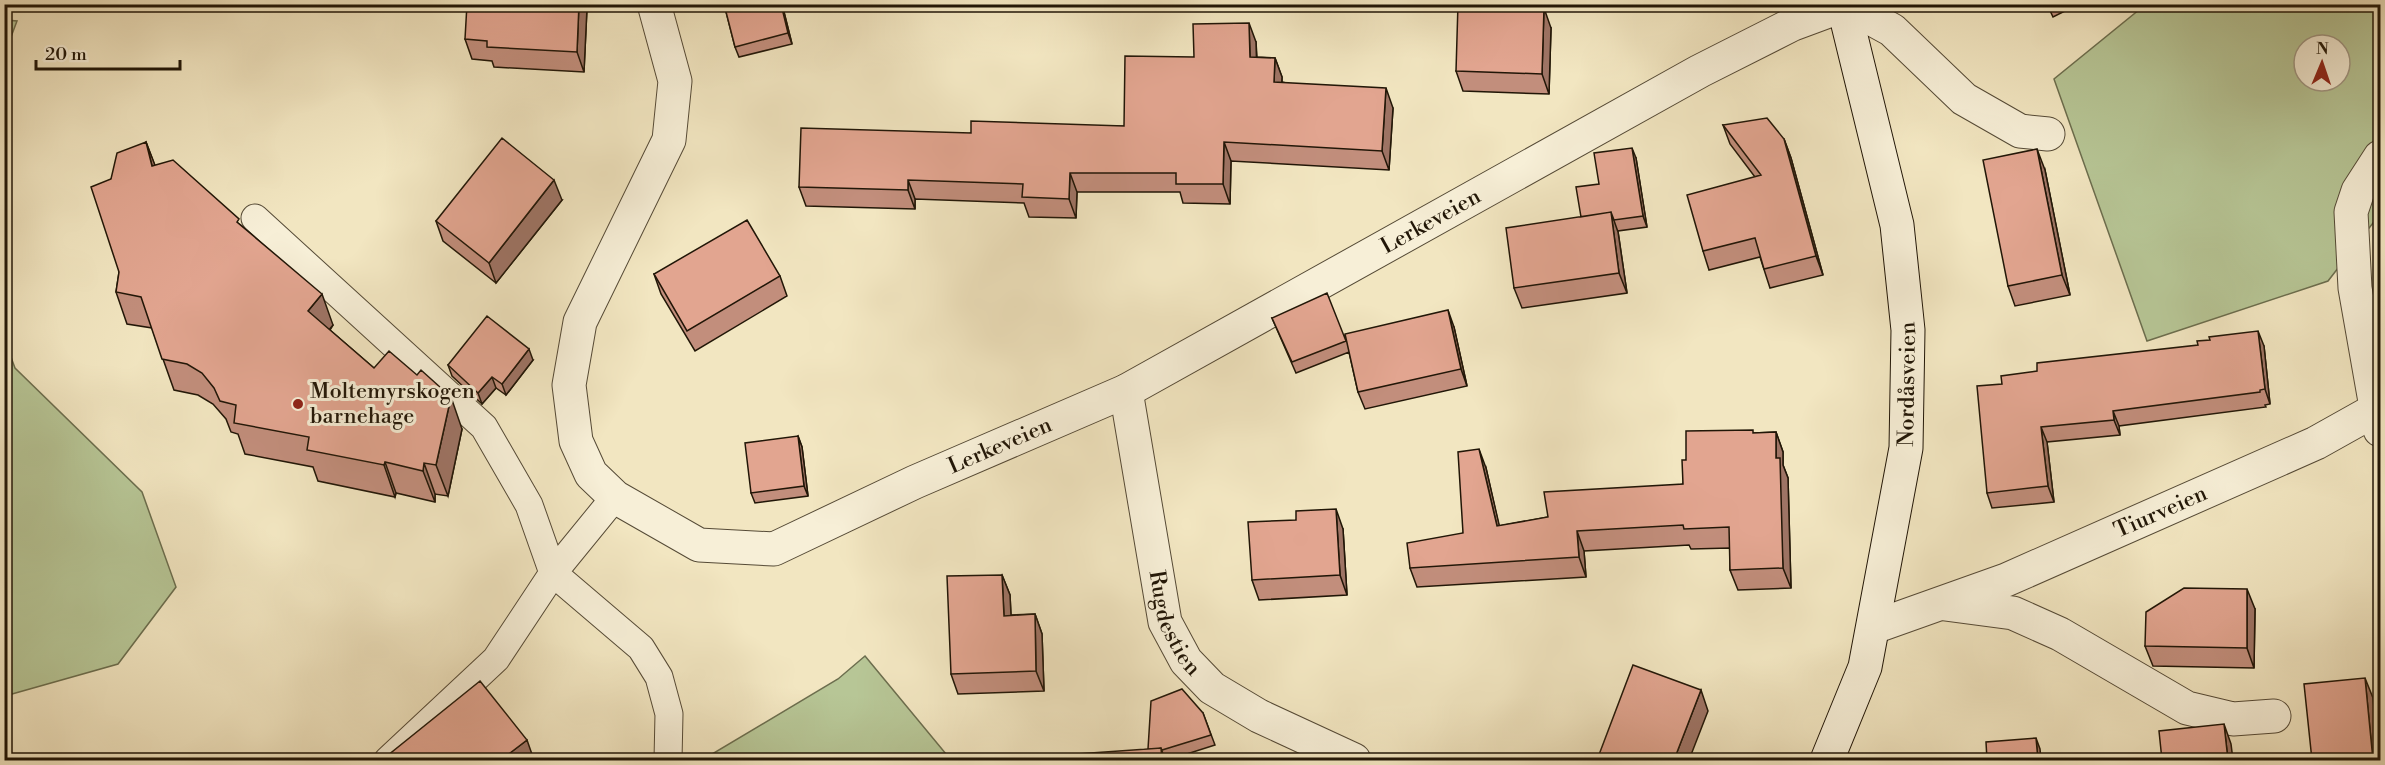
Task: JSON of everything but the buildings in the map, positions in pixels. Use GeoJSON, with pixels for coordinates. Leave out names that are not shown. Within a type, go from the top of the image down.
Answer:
{"type":"FeatureCollection","features":[{"type":"Feature","properties":{"kind":"street","name":"Lerkeveien"},"geometry":{"type":"LineString","coordinates":[[654,4],[675,81],[669,140],[579,322],[569,385],[576,441],[591,474],[615,497],[699,545],[774,549],[915,482],[1126,392],[1700,71],[1794,24],[1845,5]]}},
{"type":"Feature","properties":{"kind":"street"},"geometry":{"type":"LineString","coordinates":[[1845,5],[1892,30],[1964,99],[2020,131],[2048,134]]}},
{"type":"Feature","properties":{"kind":"street","name":"Nordåsveien"},"geometry":{"type":"LineString","coordinates":[[1827,760],[1865,667],[1906,448],[1908,330],[1897,225],[1845,5]]}},
{"type":"Feature","properties":{"kind":"street","name":"Tiurveien"},"geometry":{"type":"LineString","coordinates":[[1874,627],[2028,571],[2316,443],[2378,421],[2355,288],[2351,212],[2358,191],[2380,157]]}},
{"type":"Feature","properties":{"kind":"street","name":"Rugdestien"},"geometry":{"type":"LineString","coordinates":[[1126,392],[1164,622],[1186,661],[1212,688],[1259,716],[1354,760]]}},
{"type":"Feature","properties":{"kind":"street","name":"Tiurveien"},"geometry":{"type":"LineString","coordinates":[[1940,603],[2013,613],[2060,634],[2187,708],[2232,719],[2274,716]]}},
{"type":"Feature","properties":{"kind":"lane"},"geometry":{"type":"LineString","coordinates":[[255,218],[484,427],[529,505],[553,573],[641,648],[659,677],[669,714],[668,760]]}},
{"type":"Feature","properties":{"kind":"lane"},"geometry":{"type":"LineString","coordinates":[[388,760],[496,660],[553,573],[615,497]]}},
{"type":"Feature","properties":{"kind":"green space"},"geometry":{"type":"Polygon","coordinates":[[[2145,5],[2380,5],[2380,214],[2328,281],[2147,341],[2054,79],[2145,5]]]}},
{"type":"Feature","properties":{"kind":"green space"},"geometry":{"type":"Polygon","coordinates":[[[4,20],[17,21],[5,53],[4,20]]]}},
{"type":"Feature","properties":{"kind":"green space"},"geometry":{"type":"Polygon","coordinates":[[[5,341],[15,368],[142,492],[176,587],[118,664],[5,696],[5,341]]]}},
{"type":"Feature","properties":{"kind":"green space"},"geometry":{"type":"Polygon","coordinates":[[[865,656],[951,760],[702,760],[838,679],[865,656]]]}},
{"type":"Feature","properties":{"kind":"place","name":"Moltemyrskogen barnehage"},"geometry":{"type":"Point","coordinates":[298,404]}}]}
